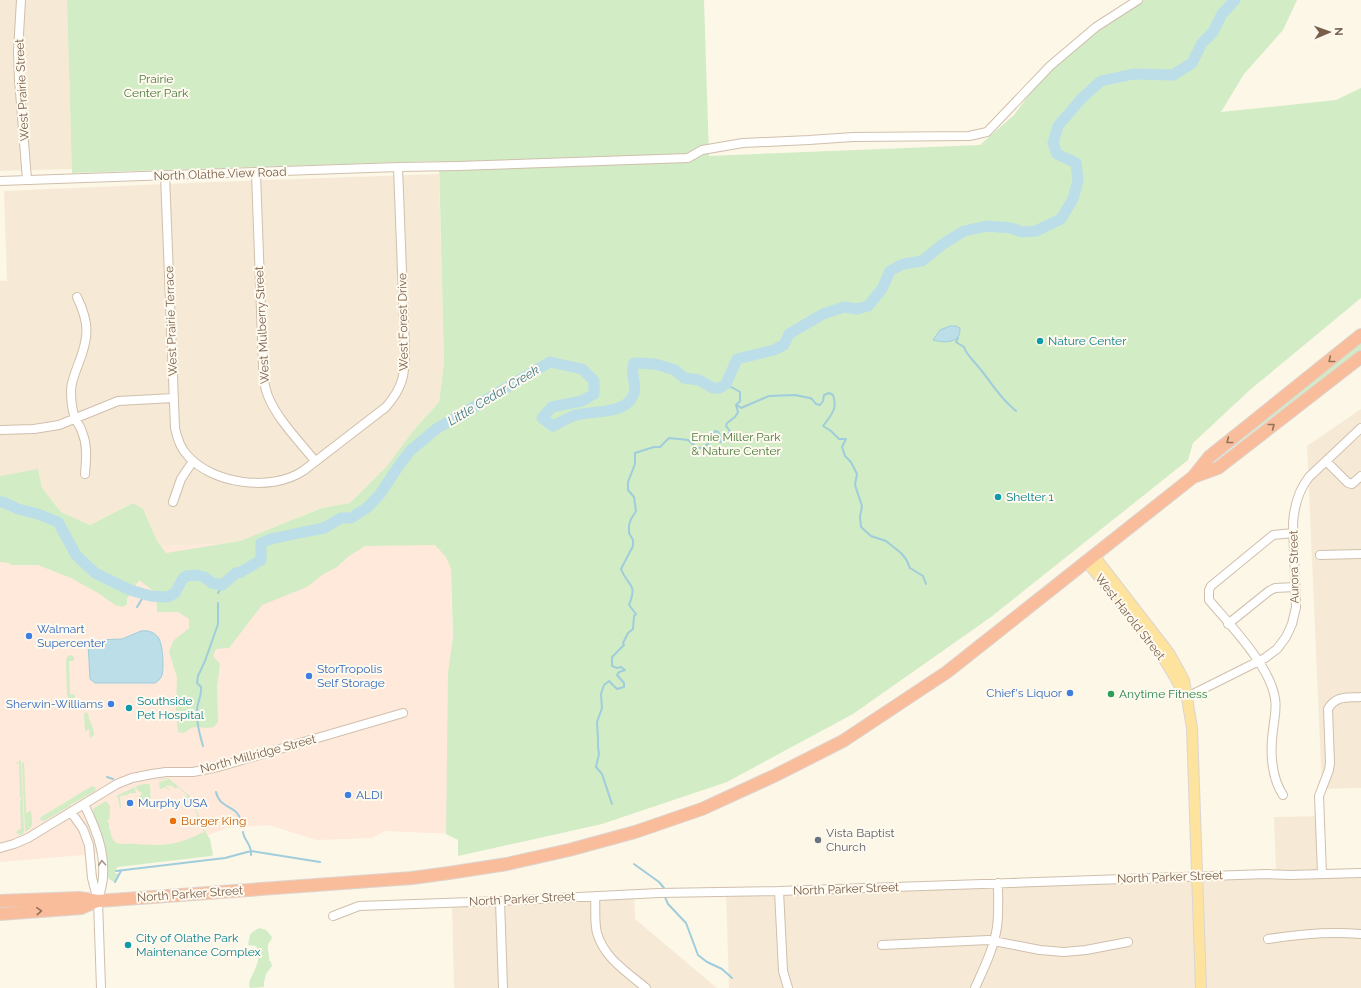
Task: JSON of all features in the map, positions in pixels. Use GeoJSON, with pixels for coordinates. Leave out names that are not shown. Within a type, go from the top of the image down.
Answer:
{"type":"FeatureCollection","features":[{"type":"Feature","properties":{"kind":"highway"},"geometry":{"type":"LineString","coordinates":[[1193,477],[1209,457],[1361,335]]}},
{"type":"Feature","properties":{"kind":"highway"},"geometry":{"type":"LineString","coordinates":[[1193,477],[1218,468],[1361,357]]}},
{"type":"Feature","properties":{"kind":"highway","name":"North Parker Street"},"geometry":{"type":"LineString","coordinates":[[0,901],[79,898],[98,901],[449,874],[507,864],[610,839],[702,809],[776,776],[843,741],[880,718],[947,672],[1193,477]]}},
{"type":"Feature","properties":{"kind":"highway","name":"North Parker Street"},"geometry":{"type":"LineString","coordinates":[[0,914],[80,908],[98,901]]}},
{"type":"Feature","properties":{"kind":"main road","name":"West Harold Street"},"geometry":{"type":"LineString","coordinates":[[1091,559],[1098,562],[1169,653],[1184,680],[1192,728],[1201,988]]}},
{"type":"Feature","properties":{"kind":"street","name":"West Prairie Street"},"geometry":{"type":"LineString","coordinates":[[20,0],[18,44],[19,78],[28,180]]}},
{"type":"Feature","properties":{"kind":"street","name":"North Olathe View Road"},"geometry":{"type":"LineString","coordinates":[[0,181],[688,158],[702,150],[743,143],[853,136],[969,136],[987,132],[1050,66],[1096,27],[1138,0]]}},
{"type":"Feature","properties":{"kind":"street","name":"West Forest Drive"},"geometry":{"type":"LineString","coordinates":[[315,461],[386,406],[394,397],[403,379],[405,368],[405,350],[398,167]]}},
{"type":"Feature","properties":{"kind":"street","name":"West Mulberry Street"},"geometry":{"type":"LineString","coordinates":[[256,173],[265,388],[272,405],[315,461]]}},
{"type":"Feature","properties":{"kind":"street","name":"West Prairie Terrace"},"geometry":{"type":"LineString","coordinates":[[165,175],[175,428],[177,437],[184,451],[193,461],[213,473],[241,481],[261,484],[290,478],[303,471],[315,461]]}},
{"type":"Feature","properties":{"kind":"street"},"geometry":{"type":"LineString","coordinates":[[77,297],[85,313],[86,331],[84,350],[71,389],[75,418],[82,432],[87,452],[85,474]]}},
{"type":"Feature","properties":{"kind":"street"},"geometry":{"type":"LineString","coordinates":[[0,430],[34,429],[58,425],[118,401],[174,398]]}},
{"type":"Feature","properties":{"kind":"street","name":"Aurora Street"},"geometry":{"type":"LineString","coordinates":[[1187,697],[1259,662],[1277,649],[1286,637],[1292,624],[1296,607],[1293,533],[1294,511],[1303,486],[1309,477],[1361,428]]}},
{"type":"Feature","properties":{"kind":"street"},"geometry":{"type":"LineString","coordinates":[[173,502],[181,479],[193,461]]}},
{"type":"Feature","properties":{"kind":"street"},"geometry":{"type":"LineString","coordinates":[[1326,461],[1348,483],[1352,484],[1361,476]]}},
{"type":"Feature","properties":{"kind":"street"},"geometry":{"type":"LineString","coordinates":[[1283,795],[1279,789],[1273,764],[1272,740],[1275,699],[1268,677],[1259,662],[1209,600],[1208,595],[1211,586],[1272,535],[1293,533]]}},
{"type":"Feature","properties":{"kind":"street"},"geometry":{"type":"LineString","coordinates":[[1320,555],[1361,554]]}},
{"type":"Feature","properties":{"kind":"street"},"geometry":{"type":"LineString","coordinates":[[1228,624],[1269,591],[1275,588],[1295,587]]}},
{"type":"Feature","properties":{"kind":"street"},"geometry":{"type":"LineString","coordinates":[[1322,874],[1319,805],[1321,789],[1329,770],[1330,763],[1327,717],[1328,709],[1332,702],[1338,698],[1361,697]]}},
{"type":"Feature","properties":{"kind":"street","name":"North Millridge Street"},"geometry":{"type":"LineString","coordinates":[[0,848],[21,841],[117,784],[132,778],[166,772],[193,772],[218,768],[403,713]]}},
{"type":"Feature","properties":{"kind":"street"},"geometry":{"type":"LineString","coordinates":[[84,804],[93,823],[102,851],[103,876],[98,901]]}},
{"type":"Feature","properties":{"kind":"street"},"geometry":{"type":"LineString","coordinates":[[71,812],[86,834],[89,845],[92,878],[98,901],[101,988]]}},
{"type":"Feature","properties":{"kind":"street","name":"North Parker Street"},"geometry":{"type":"LineString","coordinates":[[333,916],[359,906],[707,891],[730,893],[1197,876],[1361,873]]}},
{"type":"Feature","properties":{"kind":"street"},"geometry":{"type":"LineString","coordinates":[[975,988],[985,966],[997,925],[998,883]]}},
{"type":"Feature","properties":{"kind":"street"},"geometry":{"type":"LineString","coordinates":[[779,891],[783,971],[788,988]]}},
{"type":"Feature","properties":{"kind":"street"},"geometry":{"type":"LineString","coordinates":[[595,896],[597,933],[604,949],[611,958],[646,988]]}},
{"type":"Feature","properties":{"kind":"street"},"geometry":{"type":"LineString","coordinates":[[500,901],[503,988]]}},
{"type":"Feature","properties":{"kind":"street"},"geometry":{"type":"LineString","coordinates":[[1268,939],[1314,933],[1334,932],[1361,934]]}},
{"type":"Feature","properties":{"kind":"street"},"geometry":{"type":"LineString","coordinates":[[882,945],[988,940],[1056,952],[1079,951],[1128,942]]}},
{"type":"Feature","properties":{"kind":"shaded area"},"geometry":{"type":"Polygon","coordinates":[[[0,0],[67,0],[72,169],[0,171],[0,0]]]}},
{"type":"Feature","properties":{"kind":"shaded area"},"geometry":{"type":"Polygon","coordinates":[[[439,174],[444,363],[439,402],[413,431],[386,467],[350,503],[322,508],[240,541],[223,544],[160,546],[133,503],[90,525],[61,512],[42,488],[38,470],[0,476],[0,281],[7,281],[4,191],[439,174]]]}},
{"type":"Feature","properties":{"kind":"shaded area"},"geometry":{"type":"Polygon","coordinates":[[[1361,409],[1361,788],[1322,789],[1307,446],[1361,409]]]}},
{"type":"Feature","properties":{"kind":"shaded area"},"geometry":{"type":"Polygon","coordinates":[[[450,537],[458,834],[385,831],[372,838],[316,840],[269,825],[227,828],[177,847],[0,862],[0,551],[450,537]]]}},
{"type":"Feature","properties":{"kind":"shaded area"},"geometry":{"type":"Polygon","coordinates":[[[1324,816],[1326,872],[1361,871],[1361,988],[729,988],[726,891],[1276,874],[1274,817],[1324,816]]]}},
{"type":"Feature","properties":{"kind":"shaded area"},"geometry":{"type":"Polygon","coordinates":[[[634,894],[635,919],[717,988],[454,988],[452,903],[634,894]]]}},
{"type":"Feature","properties":{"kind":"green space","name":"Ernie Miller Park & Nature Center"},"geometry":{"type":"Polygon","coordinates":[[[67,0],[704,0],[709,156],[980,145],[1014,115],[1050,66],[1138,0],[1297,0],[1283,30],[1244,74],[1221,112],[1336,100],[1361,88],[1361,298],[1251,389],[1193,443],[1188,460],[991,617],[853,714],[727,782],[602,824],[458,856],[458,840],[446,834],[448,673],[453,637],[451,569],[446,557],[435,545],[365,546],[307,587],[262,605],[229,648],[216,649],[213,656],[220,664],[217,687],[218,722],[214,727],[195,727],[184,733],[178,732],[176,710],[177,677],[169,652],[173,641],[189,628],[189,619],[178,612],[157,612],[156,593],[139,580],[127,599],[127,604],[123,607],[115,605],[98,593],[71,578],[38,565],[10,565],[10,563],[0,562],[0,476],[38,469],[42,488],[61,512],[90,525],[133,503],[143,509],[157,541],[166,553],[240,541],[322,508],[350,503],[386,467],[413,431],[439,402],[444,363],[439,161],[72,173],[67,0]]]}},
{"type":"Feature","properties":{"kind":"green space"},"geometry":{"type":"Polygon","coordinates":[[[1361,342],[1361,350],[1216,460],[1216,459],[1361,342]]]}},
{"type":"Feature","properties":{"kind":"green space"},"geometry":{"type":"Polygon","coordinates":[[[71,655],[74,657],[74,661],[69,661],[70,694],[75,695],[75,697],[73,699],[69,699],[67,695],[66,660],[68,656],[71,655]]]}},
{"type":"Feature","properties":{"kind":"green space"},"geometry":{"type":"Polygon","coordinates":[[[86,712],[94,732],[94,735],[90,738],[89,729],[86,731],[85,730],[84,714],[86,712]]]}},
{"type":"Feature","properties":{"kind":"green space"},"geometry":{"type":"Polygon","coordinates":[[[21,760],[24,830],[23,834],[19,835],[16,832],[21,828],[20,801],[22,798],[20,797],[19,763],[14,765],[21,760]]]}},
{"type":"Feature","properties":{"kind":"green space"},"geometry":{"type":"Polygon","coordinates":[[[24,762],[26,813],[31,811],[32,821],[32,826],[25,832],[22,763],[24,762]]]}},
{"type":"Feature","properties":{"kind":"green space"},"geometry":{"type":"Polygon","coordinates":[[[168,778],[191,797],[210,839],[213,855],[118,867],[115,870],[115,873],[119,874],[114,882],[109,879],[107,874],[97,822],[93,816],[94,808],[106,801],[110,806],[109,820],[107,821],[109,823],[111,835],[115,842],[121,844],[170,844],[186,840],[204,832],[190,797],[185,799],[187,795],[178,787],[176,789],[171,785],[166,786],[171,791],[165,787],[160,789],[159,782],[168,779],[158,780],[168,778]]]}},
{"type":"Feature","properties":{"kind":"green space"},"geometry":{"type":"Polygon","coordinates":[[[149,784],[150,786],[151,807],[149,797],[144,798],[145,806],[138,805],[138,797],[142,793],[137,790],[136,786],[149,784]]]}},
{"type":"Feature","properties":{"kind":"green space"},"geometry":{"type":"Polygon","coordinates":[[[92,786],[96,788],[95,791],[44,821],[40,820],[41,817],[92,786]]]}},
{"type":"Feature","properties":{"kind":"green space"},"geometry":{"type":"Polygon","coordinates":[[[135,787],[136,793],[120,796],[120,808],[119,799],[116,796],[135,787]]]}},
{"type":"Feature","properties":{"kind":"green space"},"geometry":{"type":"Polygon","coordinates":[[[259,928],[266,930],[272,937],[268,944],[268,948],[269,960],[272,966],[266,974],[264,987],[250,988],[249,984],[257,965],[258,953],[256,946],[248,945],[250,934],[259,928]]]}},
{"type":"Feature","properties":{"kind":"water"},"geometry":{"type":"Polygon","coordinates":[[[950,326],[960,328],[960,333],[955,340],[942,342],[933,340],[940,330],[950,326]]]}},
{"type":"Feature","properties":{"kind":"water"},"geometry":{"type":"Polygon","coordinates":[[[141,631],[153,633],[160,640],[163,656],[163,667],[162,675],[159,680],[155,683],[95,683],[90,679],[88,642],[97,640],[122,639],[141,631]]]}},
{"type":"Feature","properties":{"kind":"waterway","name":"Little Cedar Creek"},"geometry":{"type":"LineString","coordinates":[[0,502],[58,522],[76,555],[95,573],[130,590],[151,596],[167,597],[175,593],[186,576],[196,575],[204,577],[212,583],[222,585],[236,573],[241,572],[261,560],[261,543],[271,539],[324,528],[341,518],[351,518],[368,507],[380,494],[410,451],[436,429],[550,362],[582,369],[594,381],[594,394],[582,401],[552,407],[542,418],[553,426],[573,416],[612,410],[620,408],[626,404],[634,395],[635,390],[633,372],[634,363],[655,364],[675,370],[684,378],[699,380],[713,388],[720,388],[726,384],[737,359],[774,350],[784,345],[789,334],[823,314],[844,307],[857,309],[868,306],[882,289],[890,271],[903,264],[922,261],[943,244],[964,231],[987,226],[1011,228],[1022,232],[1036,231],[1061,219],[1073,199],[1078,180],[1076,163],[1057,154],[1053,143],[1058,126],[1082,98],[1101,81],[1133,74],[1173,75],[1192,63],[1202,43],[1213,32],[1222,14],[1235,0]]}},
{"type":"Feature","properties":{"kind":"waterway"},"geometry":{"type":"LineString","coordinates":[[958,338],[956,342],[964,347],[969,356],[1001,396],[1016,411]]}},
{"type":"Feature","properties":{"kind":"waterway"},"geometry":{"type":"LineString","coordinates":[[612,804],[602,774],[596,767],[599,754],[597,722],[602,708],[601,694],[604,685],[609,681],[617,689],[624,687],[624,683],[617,675],[619,672],[625,670],[621,667],[617,668],[612,666],[612,657],[624,645],[623,643],[628,633],[633,629],[634,616],[636,614],[629,605],[633,593],[632,589],[621,569],[633,546],[633,540],[629,533],[629,525],[636,511],[634,497],[628,490],[628,482],[635,464],[635,453],[654,447],[660,447],[669,438],[688,440],[697,448],[700,448],[708,443],[715,431],[718,432],[721,437],[720,442],[725,441],[730,431],[726,426],[727,423],[735,417],[738,412],[736,405],[740,401],[740,392],[726,384]]}},
{"type":"Feature","properties":{"kind":"waterway"},"geometry":{"type":"LineString","coordinates":[[737,405],[741,408],[769,396],[795,395],[810,398],[816,404],[820,405],[823,401],[824,395],[829,393],[833,395],[835,404],[833,412],[823,426],[839,439],[846,439],[842,447],[845,456],[851,462],[857,474],[855,485],[862,506],[860,517],[861,527],[871,536],[886,541],[901,553],[906,559],[910,568],[923,576],[926,584]]}},
{"type":"Feature","properties":{"kind":"waterway"},"geometry":{"type":"LineString","coordinates":[[218,593],[222,585]]}},
{"type":"Feature","properties":{"kind":"waterway"},"geometry":{"type":"LineString","coordinates":[[137,607],[145,594]]}},
{"type":"Feature","properties":{"kind":"waterway"},"geometry":{"type":"LineString","coordinates":[[203,746],[197,720],[197,708],[201,687],[197,683],[198,676],[218,624],[218,603]]}},
{"type":"Feature","properties":{"kind":"waterway"},"geometry":{"type":"LineString","coordinates":[[107,777],[113,779]]}},
{"type":"Feature","properties":{"kind":"waterway"},"geometry":{"type":"LineString","coordinates":[[216,792],[221,802],[236,812],[241,821]]}},
{"type":"Feature","properties":{"kind":"waterway"},"geometry":{"type":"LineString","coordinates":[[243,832],[249,845],[251,855]]}},
{"type":"Feature","properties":{"kind":"waterway"},"geometry":{"type":"LineString","coordinates":[[116,871],[225,858],[251,851],[320,862]]}},
{"type":"Feature","properties":{"kind":"waterway"},"geometry":{"type":"LineString","coordinates":[[634,864],[659,882],[664,888]]}},
{"type":"Feature","properties":{"kind":"waterway"},"geometry":{"type":"LineString","coordinates":[[115,882],[121,871]]}},
{"type":"Feature","properties":{"kind":"waterway"},"geometry":{"type":"LineString","coordinates":[[665,897],[668,904],[686,923],[698,955],[707,962],[722,969],[732,978]]}},
{"type":"Feature","properties":{"kind":"place","name":"Nature Center"},"geometry":{"type":"Point","coordinates":[1040,341]}},
{"type":"Feature","properties":{"kind":"place","name":"Shelter 1"},"geometry":{"type":"Point","coordinates":[998,497]}},
{"type":"Feature","properties":{"kind":"place","name":"Walmart Supercenter"},"geometry":{"type":"Point","coordinates":[29,636]}},
{"type":"Feature","properties":{"kind":"place","name":"StorTropolis Self Storage"},"geometry":{"type":"Point","coordinates":[309,676]}},
{"type":"Feature","properties":{"kind":"place","name":"Chief's Liquor"},"geometry":{"type":"Point","coordinates":[1070,693]}},
{"type":"Feature","properties":{"kind":"place","name":"Anytime Fitness"},"geometry":{"type":"Point","coordinates":[1111,694]}},
{"type":"Feature","properties":{"kind":"place","name":"Sherwin-Williams"},"geometry":{"type":"Point","coordinates":[111,704]}},
{"type":"Feature","properties":{"kind":"place","name":"Southside Pet Hospital"},"geometry":{"type":"Point","coordinates":[129,708]}},
{"type":"Feature","properties":{"kind":"place","name":"ALDI"},"geometry":{"type":"Point","coordinates":[348,795]}},
{"type":"Feature","properties":{"kind":"place","name":"Murphy USA"},"geometry":{"type":"Point","coordinates":[130,803]}},
{"type":"Feature","properties":{"kind":"place","name":"Burger King"},"geometry":{"type":"Point","coordinates":[173,821]}},
{"type":"Feature","properties":{"kind":"place","name":"Vista Baptist Church"},"geometry":{"type":"Point","coordinates":[818,840]}},
{"type":"Feature","properties":{"kind":"place","name":"City of Olathe Park Maintenance Complex"},"geometry":{"type":"Point","coordinates":[128,945]}},
{"type":"Feature","properties":{"kind":"park label","name":"Prairie Center Park"},"geometry":{"type":"Point","coordinates":[156,86]}}]}
